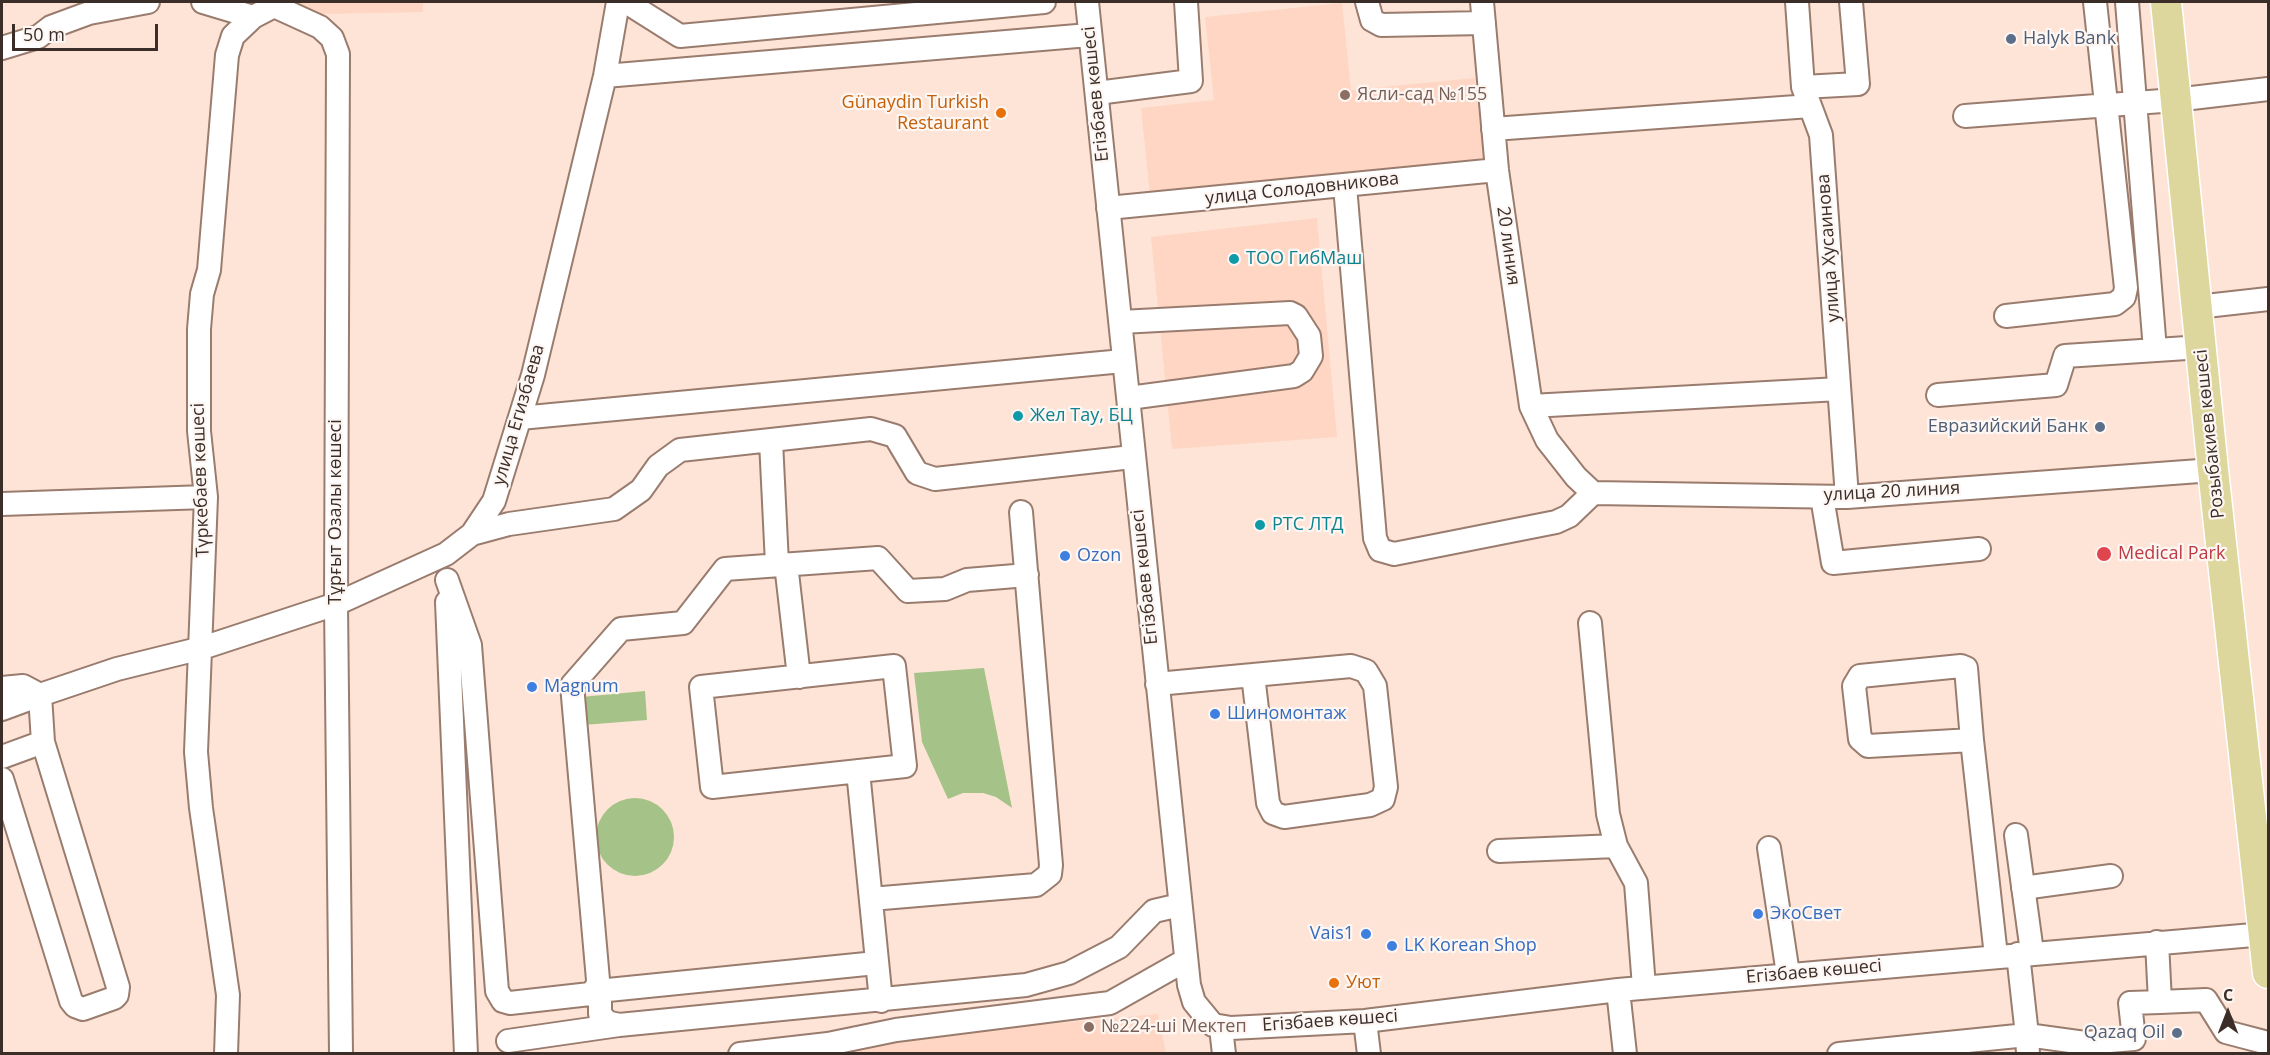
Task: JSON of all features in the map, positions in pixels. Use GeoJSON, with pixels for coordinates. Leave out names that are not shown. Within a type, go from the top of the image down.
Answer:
{"type":"FeatureCollection","features":[{"type":"Feature","properties":{"kind":"main road","name":"Розыбакиев көшесі"},"geometry":{"type":"LineString","coordinates":[[2166,2],[2213,470],[2268,973]]}},
{"type":"Feature","properties":{"kind":"street"},"geometry":{"type":"LineString","coordinates":[[2,48],[38,37],[51,27],[89,13],[148,2]]}},
{"type":"Feature","properties":{"kind":"street"},"geometry":{"type":"LineString","coordinates":[[203,2],[253,17]]}},
{"type":"Feature","properties":{"kind":"street","name":"улица Егизбаева"},"geometry":{"type":"LineString","coordinates":[[2,709],[117,669],[202,648],[336,604],[446,554],[472,534],[494,501],[533,375],[605,76],[618,2]]}},
{"type":"Feature","properties":{"kind":"street"},"geometry":{"type":"LineString","coordinates":[[626,2],[680,36],[1044,2]]}},
{"type":"Feature","properties":{"kind":"street","name":"Егізбаев көшесі"},"geometry":{"type":"LineString","coordinates":[[1087,2],[1121,322],[1123,361],[1129,398],[1132,457],[1186,960],[1194,1002],[1213,1026],[1221,1028],[1365,1021],[1644,987],[2265,934]]}},
{"type":"Feature","properties":{"kind":"street"},"geometry":{"type":"LineString","coordinates":[[1097,93],[1191,81],[1186,2]]}},
{"type":"Feature","properties":{"kind":"street"},"geometry":{"type":"LineString","coordinates":[[1367,2],[1372,21],[1381,25],[1483,12]]}},
{"type":"Feature","properties":{"kind":"street","name":"улица Хусаинова"},"geometry":{"type":"LineString","coordinates":[[1797,2],[1806,97],[1821,135],[1847,497]]}},
{"type":"Feature","properties":{"kind":"street"},"geometry":{"type":"LineString","coordinates":[[1493,129],[1806,97],[1858,84],[1851,2]]}},
{"type":"Feature","properties":{"kind":"street"},"geometry":{"type":"LineString","coordinates":[[2006,316],[2115,304],[2124,297],[2126,288],[2095,2]]}},
{"type":"Feature","properties":{"kind":"street"},"geometry":{"type":"LineString","coordinates":[[2127,2],[2156,350]]}},
{"type":"Feature","properties":{"kind":"street","name":"Түркебаев көшесі"},"geometry":{"type":"LineString","coordinates":[[226,1053],[228,995],[203,820],[196,752],[202,648],[206,497],[200,431],[199,329],[202,294],[209,270],[227,56],[233,36],[253,17],[274,4]]}},
{"type":"Feature","properties":{"kind":"street","name":"Тұрғыт Озалы көшесі"},"geometry":{"type":"LineString","coordinates":[[274,4],[320,27],[332,38],[338,54],[336,604],[341,1053]]}},
{"type":"Feature","properties":{"kind":"street","name":"20 линия"},"geometry":{"type":"LineString","coordinates":[[1483,12],[1497,170],[1531,406],[1547,440],[1576,477],[1593,493]]}},
{"type":"Feature","properties":{"kind":"street"},"geometry":{"type":"LineString","coordinates":[[605,76],[1089,35]]}},
{"type":"Feature","properties":{"kind":"street"},"geometry":{"type":"LineString","coordinates":[[680,36],[681,69]]}},
{"type":"Feature","properties":{"kind":"street"},"geometry":{"type":"LineString","coordinates":[[1965,116],[2175,100],[2268,89]]}},
{"type":"Feature","properties":{"kind":"street","name":"улица Солодовникова"},"geometry":{"type":"LineString","coordinates":[[1108,208],[1497,170]]}},
{"type":"Feature","properties":{"kind":"street"},"geometry":{"type":"LineString","coordinates":[[1345,186],[1376,538],[1380,550],[1394,554],[1556,522],[1569,516],[1593,493]]}},
{"type":"Feature","properties":{"kind":"street"},"geometry":{"type":"LineString","coordinates":[[2197,307],[2268,299]]}},
{"type":"Feature","properties":{"kind":"street"},"geometry":{"type":"LineString","coordinates":[[1121,322],[1290,313],[1296,316],[1309,336],[1311,356],[1302,371],[1294,376],[1129,398]]}},
{"type":"Feature","properties":{"kind":"street"},"geometry":{"type":"LineString","coordinates":[[1938,395],[2056,385],[2065,356],[2202,347]]}},
{"type":"Feature","properties":{"kind":"street"},"geometry":{"type":"LineString","coordinates":[[520,418],[1123,361]]}},
{"type":"Feature","properties":{"kind":"street"},"geometry":{"type":"LineString","coordinates":[[1531,406],[1839,389]]}},
{"type":"Feature","properties":{"kind":"street"},"geometry":{"type":"LineString","coordinates":[[472,534],[509,524],[614,508],[641,490],[658,466],[680,450],[871,429],[896,436],[918,473],[935,479],[1132,457]]}},
{"type":"Feature","properties":{"kind":"street"},"geometry":{"type":"LineString","coordinates":[[771,441],[782,564],[799,676]]}},
{"type":"Feature","properties":{"kind":"street","name":"улица 20 линия"},"geometry":{"type":"LineString","coordinates":[[1593,493],[1847,497],[2213,470]]}},
{"type":"Feature","properties":{"kind":"street"},"geometry":{"type":"LineString","coordinates":[[2,504],[206,497]]}},
{"type":"Feature","properties":{"kind":"street"},"geometry":{"type":"LineString","coordinates":[[1822,497],[1833,563],[1979,549]]}},
{"type":"Feature","properties":{"kind":"street"},"geometry":{"type":"LineString","coordinates":[[871,899],[1036,885],[1050,874],[1052,865],[1021,512]]}},
{"type":"Feature","properties":{"kind":"street"},"geometry":{"type":"LineString","coordinates":[[446,554],[466,1053]]}},
{"type":"Feature","properties":{"kind":"street"},"geometry":{"type":"LineString","coordinates":[[447,580],[470,645],[497,991],[503,1001],[510,1003],[590,994],[594,991],[598,980],[572,685],[621,629],[683,622],[725,569],[878,558],[909,591],[945,590],[967,580],[1027,575]]}},
{"type":"Feature","properties":{"kind":"street"},"geometry":{"type":"LineString","coordinates":[[1590,623],[1608,814],[1616,846],[1636,883],[1644,987]]}},
{"type":"Feature","properties":{"kind":"street"},"geometry":{"type":"LineString","coordinates":[[894,666],[905,766],[712,787],[701,687],[799,676],[894,666]]}},
{"type":"Feature","properties":{"kind":"street"},"geometry":{"type":"LineString","coordinates":[[1156,684],[1253,675],[1351,666],[1366,671],[1375,686],[1386,787],[1383,799],[1370,805],[1284,817],[1273,813],[1268,803],[1253,675]]}},
{"type":"Feature","properties":{"kind":"street"},"geometry":{"type":"LineString","coordinates":[[1972,740],[1868,746],[1860,739],[1854,686],[1860,676],[1961,666],[1966,668],[1972,740],[2015,954],[2020,1045]]}},
{"type":"Feature","properties":{"kind":"street"},"geometry":{"type":"LineString","coordinates":[[2,688],[23,686],[40,695],[43,742],[118,987],[114,998],[83,1009],[75,1006],[71,1001],[2,779]]}},
{"type":"Feature","properties":{"kind":"street"},"geometry":{"type":"LineString","coordinates":[[2,758],[43,742]]}},
{"type":"Feature","properties":{"kind":"street"},"geometry":{"type":"LineString","coordinates":[[858,771],[881,1000]]}},
{"type":"Feature","properties":{"kind":"street"},"geometry":{"type":"LineString","coordinates":[[2015,954],[2023,888],[2016,836]]}},
{"type":"Feature","properties":{"kind":"street"},"geometry":{"type":"LineString","coordinates":[[1499,851],[1616,846]]}},
{"type":"Feature","properties":{"kind":"street"},"geometry":{"type":"LineString","coordinates":[[1768,848],[1788,974]]}},
{"type":"Feature","properties":{"kind":"street"},"geometry":{"type":"LineString","coordinates":[[2023,888],[2111,876]]}},
{"type":"Feature","properties":{"kind":"street"},"geometry":{"type":"LineString","coordinates":[[508,1041],[619,1026],[1026,985],[1069,973],[1119,947],[1154,911],[1180,905]]}},
{"type":"Feature","properties":{"kind":"street"},"geometry":{"type":"LineString","coordinates":[[2157,942],[2160,1002]]}},
{"type":"Feature","properties":{"kind":"street"},"geometry":{"type":"LineString","coordinates":[[740,1053],[828,1044],[896,1030],[1110,1003],[1186,960]]}},
{"type":"Feature","properties":{"kind":"street"},"geometry":{"type":"LineString","coordinates":[[619,1026],[607,1022],[600,1014],[600,995],[608,990],[876,963]]}},
{"type":"Feature","properties":{"kind":"street"},"geometry":{"type":"LineString","coordinates":[[1618,990],[1625,1053]]}},
{"type":"Feature","properties":{"kind":"street"},"geometry":{"type":"LineString","coordinates":[[1839,1053],[2020,1045],[2085,1048],[2134,1039],[2130,1003],[2206,1000],[2226,1032],[2268,1042]]}},
{"type":"Feature","properties":{"kind":"street"},"geometry":{"type":"LineString","coordinates":[[1365,1021],[1369,1053]]}},
{"type":"Feature","properties":{"kind":"street"},"geometry":{"type":"LineString","coordinates":[[1221,1028],[1224,1053]]}},
{"type":"Feature","properties":{"kind":"shaded area"},"geometry":{"type":"Polygon","coordinates":[[[295,2],[423,2],[423,12],[322,14],[295,2]]]}},
{"type":"Feature","properties":{"kind":"shaded area","name":"Ясли-сад №155"},"geometry":{"type":"Polygon","coordinates":[[[1342,3],[1351,90],[1475,78],[1484,161],[1150,195],[1141,108],[1214,100],[1205,17],[1342,3]]]}},
{"type":"Feature","properties":{"kind":"shaded area"},"geometry":{"type":"Polygon","coordinates":[[[1317,218],[1337,437],[1172,449],[1151,237],[1317,218]]]}},
{"type":"Feature","properties":{"kind":"shaded area","name":"№224-ші Мектеп"},"geometry":{"type":"Polygon","coordinates":[[[1158,1014],[1166,1053],[824,1054],[874,1040],[1158,1014]]]}},
{"type":"Feature","properties":{"kind":"green space"},"geometry":{"type":"Polygon","coordinates":[[[984,668],[1012,808],[996,797],[983,793],[963,793],[948,799],[922,742],[914,673],[984,668]]]}},
{"type":"Feature","properties":{"kind":"green space"},"geometry":{"type":"Polygon","coordinates":[[[645,691],[647,720],[583,725],[581,697],[645,691]]]}},
{"type":"Feature","properties":{"kind":"green space"},"geometry":{"type":"Polygon","coordinates":[[[635,798],[650,801],[663,809],[671,822],[674,837],[671,852],[663,865],[650,873],[635,876],[620,873],[607,865],[599,852],[596,837],[599,822],[607,809],[620,801],[635,798]]]}},
{"type":"Feature","properties":{"kind":"place","name":"Halyk Bank"},"geometry":{"type":"Point","coordinates":[2011,39]}},
{"type":"Feature","properties":{"kind":"place","name":"Ясли-сад №155"},"geometry":{"type":"Point","coordinates":[1345,95]}},
{"type":"Feature","properties":{"kind":"place","name":"Günaydin Turkish Restaurant"},"geometry":{"type":"Point","coordinates":[1001,113]}},
{"type":"Feature","properties":{"kind":"place","name":"ТОО ГибМаш"},"geometry":{"type":"Point","coordinates":[1234,259]}},
{"type":"Feature","properties":{"kind":"place","name":"Жел Тау, БЦ"},"geometry":{"type":"Point","coordinates":[1018,416]}},
{"type":"Feature","properties":{"kind":"place","name":"Евразийский Банк"},"geometry":{"type":"Point","coordinates":[2100,427]}},
{"type":"Feature","properties":{"kind":"place","name":"РТС ЛТД"},"geometry":{"type":"Point","coordinates":[1260,525]}},
{"type":"Feature","properties":{"kind":"place","name":"Medical Park"},"geometry":{"type":"Point","coordinates":[2104,554]}},
{"type":"Feature","properties":{"kind":"place","name":"Ozon"},"geometry":{"type":"Point","coordinates":[1065,556]}},
{"type":"Feature","properties":{"kind":"place","name":"Magnum"},"geometry":{"type":"Point","coordinates":[532,687]}},
{"type":"Feature","properties":{"kind":"place","name":"Шиномонтаж"},"geometry":{"type":"Point","coordinates":[1215,714]}},
{"type":"Feature","properties":{"kind":"place","name":"ЭкоСвет"},"geometry":{"type":"Point","coordinates":[1758,914]}},
{"type":"Feature","properties":{"kind":"place","name":"Vais1"},"geometry":{"type":"Point","coordinates":[1366,934]}},
{"type":"Feature","properties":{"kind":"place","name":"LK Korean Shop"},"geometry":{"type":"Point","coordinates":[1392,946]}},
{"type":"Feature","properties":{"kind":"place","name":"Уют"},"geometry":{"type":"Point","coordinates":[1334,983]}},
{"type":"Feature","properties":{"kind":"place","name":"№224-ші Мектеп"},"geometry":{"type":"Point","coordinates":[1089,1027]}},
{"type":"Feature","properties":{"kind":"place","name":"Qazaq Oil"},"geometry":{"type":"Point","coordinates":[2177,1033]}}]}
